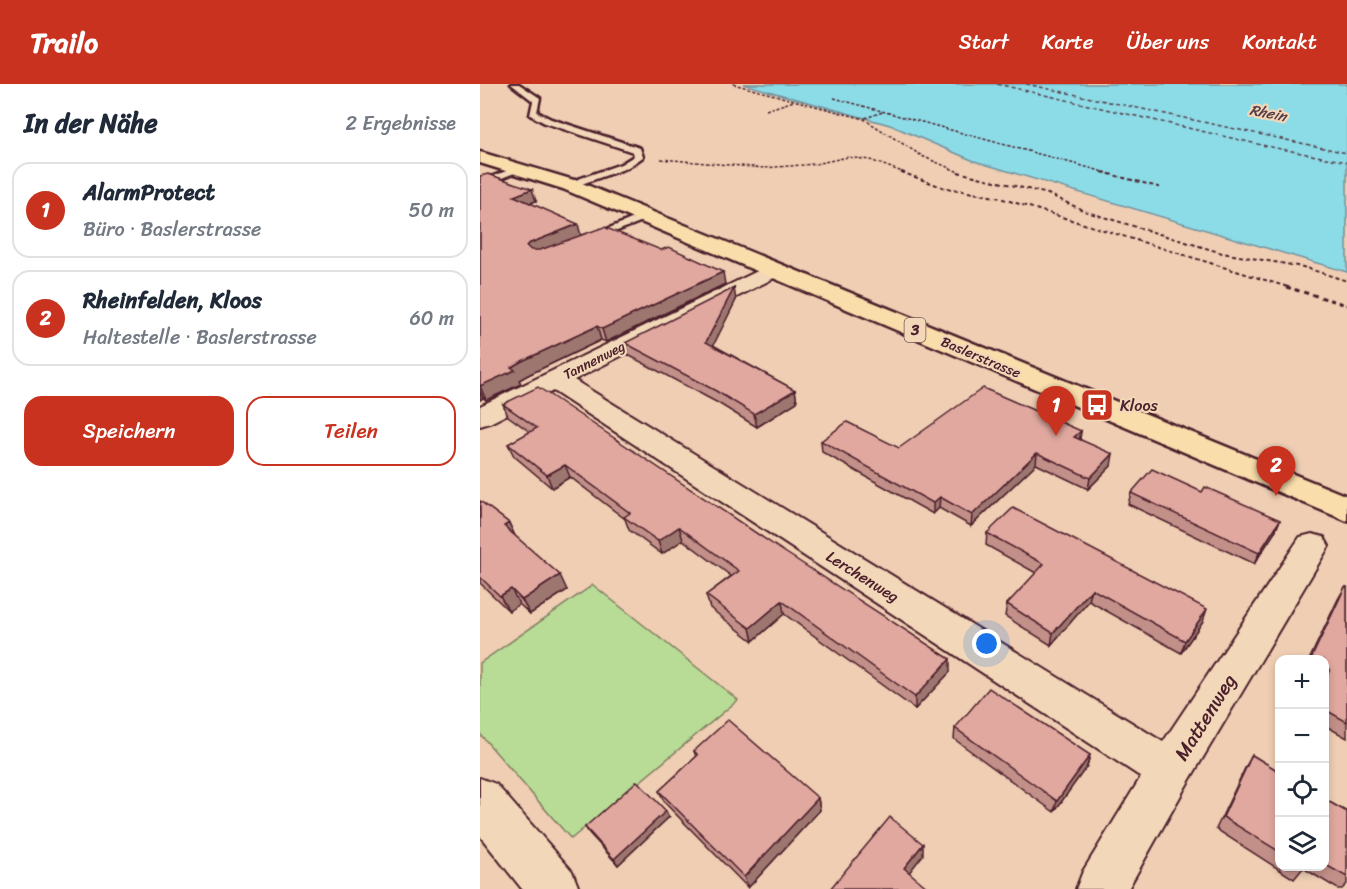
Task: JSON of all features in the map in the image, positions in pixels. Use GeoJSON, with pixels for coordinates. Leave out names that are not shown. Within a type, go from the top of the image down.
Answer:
{"type":"FeatureCollection","features":[{"type":"Feature","properties":{"kind":"main road","name":"Baslerstrasse"},"geometry":{"type":"LineString","coordinates":[[480,157],[570,185],[1347,509]]}},
{"type":"Feature","properties":{"kind":"street","name":"Tannenweg"},"geometry":{"type":"LineString","coordinates":[[480,417],[772,270]]}},
{"type":"Feature","properties":{"kind":"street","name":"Lerchenweg"},"geometry":{"type":"LineString","coordinates":[[555,380],[1170,771]]}},
{"type":"Feature","properties":{"kind":"street","name":"Mattenweg"},"geometry":{"type":"LineString","coordinates":[[1101,889],[1170,771],[1312,546]]}},
{"type":"Feature","properties":{"kind":"street"},"geometry":{"type":"LineString","coordinates":[[480,800],[554,889]]}},
{"type":"Feature","properties":{"kind":"lane"},"geometry":{"type":"LineString","coordinates":[[514,84],[537,100],[534,113],[548,122],[637,150],[639,157],[624,166],[570,185]]}},
{"type":"Feature","properties":{"kind":"lane"},"geometry":{"type":"LineString","coordinates":[[480,184],[520,169]]}},
{"type":"Feature","properties":{"kind":"lane"},"geometry":{"type":"LineString","coordinates":[[582,242],[646,216]]}},
{"type":"Feature","properties":{"kind":"path"},"geometry":{"type":"LineString","coordinates":[[733,84],[864,119],[921,156],[961,173],[1048,194],[1087,213],[1222,253],[1303,267],[1347,281]]}},
{"type":"Feature","properties":{"kind":"path"},"geometry":{"type":"LineString","coordinates":[[834,99],[1162,188]]}},
{"type":"Feature","properties":{"kind":"path"},"geometry":{"type":"LineString","coordinates":[[766,110],[794,101]]}},
{"type":"Feature","properties":{"kind":"path"},"geometry":{"type":"LineString","coordinates":[[864,119],[883,112]]}},
{"type":"Feature","properties":{"kind":"path"},"geometry":{"type":"LineString","coordinates":[[639,157],[764,168],[815,164],[848,157],[870,160],[902,174],[942,186],[1000,198],[1162,250],[1347,305]]}},
{"type":"Feature","properties":{"kind":"green space"},"geometry":{"type":"Polygon","coordinates":[[[593,585],[738,700],[571,839],[480,734],[480,663],[593,585]]]}},
{"type":"Feature","properties":{"kind":"water","name":"Rhein"},"geometry":{"type":"Polygon","coordinates":[[[743,84],[1347,84],[1347,272],[974,161],[890,125],[743,84]]]}},
{"type":"Feature","properties":{"kind":"building"},"geometry":{"type":"Polygon","coordinates":[[[488,174],[532,189],[514,196],[578,224],[528,244],[526,246],[531,250],[540,250],[604,227],[661,250],[669,247],[723,272],[602,329],[597,326],[522,361],[511,367],[515,370],[480,386],[480,176],[488,174]]]}},
{"type":"Feature","properties":{"kind":"building"},"geometry":{"type":"Polygon","coordinates":[[[734,288],[706,342],[795,390],[754,414],[716,391],[625,343],[734,288]]]}},
{"type":"Feature","properties":{"kind":"building"},"geometry":{"type":"Polygon","coordinates":[[[538,387],[780,549],[950,659],[915,697],[782,601],[750,628],[706,595],[739,571],[679,527],[658,541],[624,517],[630,513],[565,465],[547,475],[508,444],[537,428],[503,404],[538,387]]]}},
{"type":"Feature","properties":{"kind":"building"},"geometry":{"type":"Polygon","coordinates":[[[983,388],[1081,431],[1074,437],[1113,454],[1090,478],[1037,453],[972,515],[940,497],[933,503],[821,441],[847,422],[899,448],[983,388]]]}},
{"type":"Feature","properties":{"kind":"building"},"geometry":{"type":"Polygon","coordinates":[[[1152,469],[1202,492],[1205,487],[1280,520],[1259,553],[1131,493],[1152,469]]]}},
{"type":"Feature","properties":{"kind":"building"},"geometry":{"type":"Polygon","coordinates":[[[480,501],[509,523],[504,526],[560,575],[522,600],[511,589],[500,596],[480,577],[480,501]]]}},
{"type":"Feature","properties":{"kind":"building"},"geometry":{"type":"Polygon","coordinates":[[[1013,508],[1207,609],[1185,641],[1092,589],[1053,633],[1007,604],[1044,564],[987,533],[1013,508]]]}},
{"type":"Feature","properties":{"kind":"building"},"geometry":{"type":"Polygon","coordinates":[[[1347,587],[1347,722],[1329,712],[1329,655],[1313,655],[1347,587]]]}},
{"type":"Feature","properties":{"kind":"building"},"geometry":{"type":"Polygon","coordinates":[[[989,688],[1090,755],[1057,801],[955,728],[989,688]]]}},
{"type":"Feature","properties":{"kind":"building"},"geometry":{"type":"Polygon","coordinates":[[[728,720],[818,798],[744,877],[659,791],[698,755],[694,751],[728,720]]]}},
{"type":"Feature","properties":{"kind":"building"},"geometry":{"type":"Polygon","coordinates":[[[1252,755],[1275,769],[1275,849],[1223,817],[1252,755]]]}},
{"type":"Feature","properties":{"kind":"building"},"geometry":{"type":"Polygon","coordinates":[[[637,781],[666,811],[614,859],[585,827],[637,781]]]}},
{"type":"Feature","properties":{"kind":"building"},"geometry":{"type":"Polygon","coordinates":[[[1329,802],[1347,812],[1347,877],[1329,867],[1329,802]]]}},
{"type":"Feature","properties":{"kind":"building"},"geometry":{"type":"Polygon","coordinates":[[[890,817],[923,844],[904,868],[929,889],[830,889],[890,817]]]}},
{"type":"Feature","properties":{"kind":"ferry route"},"geometry":{"type":"LineString","coordinates":[[997,84],[1266,146],[1347,162]]}},
{"type":"Feature","properties":{"kind":"ferry route"},"geometry":{"type":"LineString","coordinates":[[1026,84],[1347,153]]}},
{"type":"Feature","properties":{"kind":"place","name":"Kloos"},"geometry":{"type":"Point","coordinates":[1097,405]}},
{"type":"Feature","properties":{"kind":"place","name":"AlarmProtect"},"geometry":{"type":"Point","coordinates":[1056,436]}},
{"type":"Feature","properties":{"kind":"place","name":"Rheinfelden, Kloos"},"geometry":{"type":"Point","coordinates":[1276,496]}}]}
